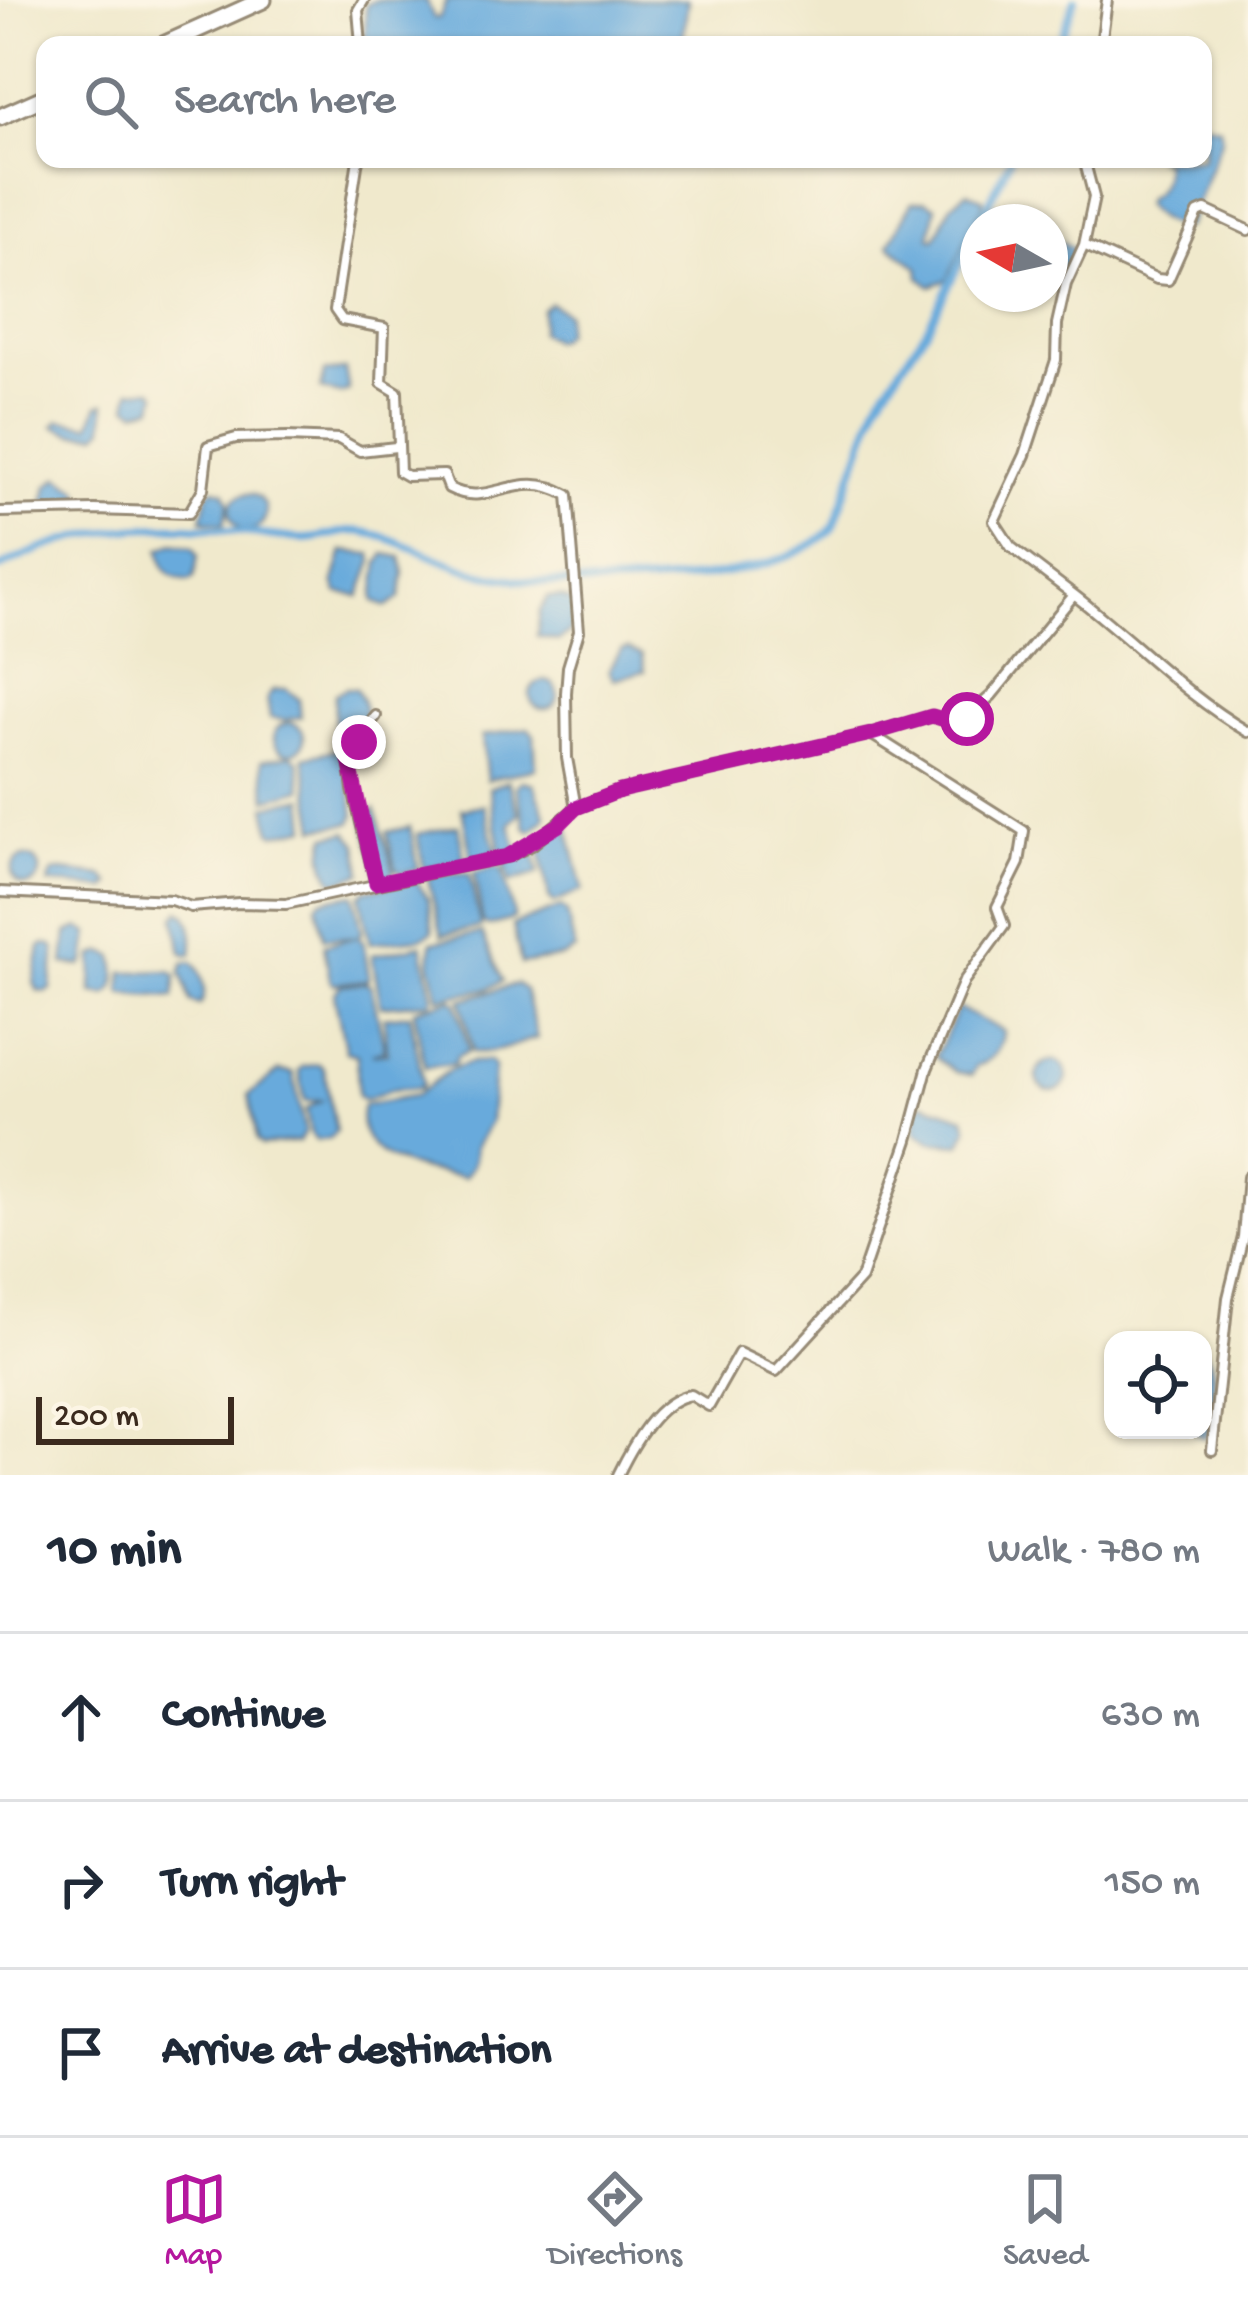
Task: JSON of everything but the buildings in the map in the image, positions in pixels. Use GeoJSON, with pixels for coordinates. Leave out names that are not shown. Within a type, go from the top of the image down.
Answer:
{"type":"FeatureCollection","features":[{"type":"Feature","properties":{"kind":"highway"},"geometry":{"type":"LineString","coordinates":[[183,36],[262,0]]}},
{"type":"Feature","properties":{"kind":"highway"},"geometry":{"type":"LineString","coordinates":[[0,116],[36,101]]}},
{"type":"Feature","properties":{"kind":"street"},"geometry":{"type":"LineString","coordinates":[[360,36],[358,10],[364,0]]}},
{"type":"Feature","properties":{"kind":"street"},"geometry":{"type":"LineString","coordinates":[[1101,36],[1107,0]]}},
{"type":"Feature","properties":{"kind":"street"},"geometry":{"type":"LineString","coordinates":[[357,168],[335,310],[343,320],[384,328],[382,383],[397,392],[400,472],[444,475],[454,492],[490,493],[542,482],[568,495],[579,631],[568,667],[567,758],[576,808]]}},
{"type":"Feature","properties":{"kind":"street"},"geometry":{"type":"LineString","coordinates":[[1086,168],[1094,197],[1084,245],[1066,284],[1056,360],[1031,436],[994,520],[1011,547],[1197,700],[1248,732]]}},
{"type":"Feature","properties":{"kind":"street"},"geometry":{"type":"LineString","coordinates":[[1084,245],[1164,282],[1198,213],[1204,210],[1248,230]]}},
{"type":"Feature","properties":{"kind":"street"},"geometry":{"type":"LineString","coordinates":[[0,512],[95,509],[189,514],[203,489],[208,446],[236,438],[339,440],[360,451],[396,447]]}},
{"type":"Feature","properties":{"kind":"street"},"geometry":{"type":"LineString","coordinates":[[0,892],[171,900],[191,907],[286,904],[508,856],[559,825],[576,808],[620,791],[932,716],[959,724],[1019,665],[1074,595]]}},
{"type":"Feature","properties":{"kind":"street"},"geometry":{"type":"LineString","coordinates":[[376,716],[348,751],[376,883]]}},
{"type":"Feature","properties":{"kind":"street"},"geometry":{"type":"LineString","coordinates":[[619,1475],[643,1433],[665,1407],[692,1395],[710,1406],[739,1353],[776,1371],[861,1278],[927,1069],[964,981],[1004,926],[997,907],[1019,863],[1024,831],[871,734]]}},
{"type":"Feature","properties":{"kind":"street"},"geometry":{"type":"LineString","coordinates":[[1212,1450],[1228,1298],[1243,1237],[1248,1177]]}},
{"type":"Feature","properties":{"kind":"water"},"geometry":{"type":"Polygon","coordinates":[[[426,0],[434,18],[439,18],[447,0],[688,0],[683,36],[365,36],[366,4],[426,0]]]}},
{"type":"Feature","properties":{"kind":"water"},"geometry":{"type":"Polygon","coordinates":[[[1212,125],[1220,127],[1222,138],[1212,163],[1212,125]]]}},
{"type":"Feature","properties":{"kind":"water"},"geometry":{"type":"Polygon","coordinates":[[[1163,168],[1210,168],[1187,227],[1158,218],[1144,205],[1163,178],[1163,168]]]}},
{"type":"Feature","properties":{"kind":"water"},"geometry":{"type":"Polygon","coordinates":[[[967,192],[983,198],[983,204],[960,204],[960,254],[947,280],[931,286],[920,277],[919,268],[889,245],[912,202],[925,201],[936,207],[930,237],[935,239],[952,204],[967,192]]]}},
{"type":"Feature","properties":{"kind":"water"},"geometry":{"type":"Polygon","coordinates":[[[550,303],[566,313],[564,334],[554,341],[540,333],[542,309],[550,303]]]}},
{"type":"Feature","properties":{"kind":"water"},"geometry":{"type":"Polygon","coordinates":[[[345,370],[349,391],[340,394],[321,389],[325,372],[345,370]]]}},
{"type":"Feature","properties":{"kind":"water"},"geometry":{"type":"Polygon","coordinates":[[[153,389],[157,394],[153,407],[137,411],[128,406],[131,390],[153,389]]]}},
{"type":"Feature","properties":{"kind":"water"},"geometry":{"type":"Polygon","coordinates":[[[105,403],[104,428],[98,434],[73,434],[54,426],[59,420],[90,425],[98,405],[105,403]]]}},
{"type":"Feature","properties":{"kind":"water"},"geometry":{"type":"Polygon","coordinates":[[[59,477],[80,491],[81,503],[44,503],[48,486],[59,477]]]}},
{"type":"Feature","properties":{"kind":"water"},"geometry":{"type":"Polygon","coordinates":[[[224,491],[229,502],[224,524],[202,520],[208,493],[224,491]]]}},
{"type":"Feature","properties":{"kind":"water"},"geometry":{"type":"Polygon","coordinates":[[[248,494],[261,499],[266,512],[261,525],[248,530],[235,525],[230,512],[235,499],[248,494]]]}},
{"type":"Feature","properties":{"kind":"water"},"geometry":{"type":"Polygon","coordinates":[[[174,543],[193,547],[198,555],[194,578],[189,581],[171,575],[162,562],[160,549],[174,543]]]}},
{"type":"Feature","properties":{"kind":"water"},"geometry":{"type":"Polygon","coordinates":[[[343,551],[372,554],[360,596],[338,593],[334,582],[343,551]]]}},
{"type":"Feature","properties":{"kind":"water"},"geometry":{"type":"Polygon","coordinates":[[[385,554],[401,557],[404,573],[400,598],[387,607],[374,597],[385,554]]]}},
{"type":"Feature","properties":{"kind":"water"},"geometry":{"type":"Polygon","coordinates":[[[548,597],[575,603],[570,631],[559,641],[537,636],[540,611],[548,597]]]}},
{"type":"Feature","properties":{"kind":"water"},"geometry":{"type":"Polygon","coordinates":[[[621,650],[642,655],[645,671],[613,679],[609,670],[621,650]]]}},
{"type":"Feature","properties":{"kind":"water"},"geometry":{"type":"Polygon","coordinates":[[[544,681],[554,685],[558,695],[554,705],[544,709],[534,705],[530,695],[534,685],[544,681]]]}},
{"type":"Feature","properties":{"kind":"water"},"geometry":{"type":"Polygon","coordinates":[[[286,689],[299,699],[301,717],[270,718],[267,698],[273,690],[286,689]]]}},
{"type":"Feature","properties":{"kind":"water"},"geometry":{"type":"Polygon","coordinates":[[[356,689],[360,696],[363,721],[354,741],[334,744],[335,694],[356,689]]]}},
{"type":"Feature","properties":{"kind":"water"},"geometry":{"type":"Polygon","coordinates":[[[289,723],[300,727],[304,738],[300,749],[289,753],[278,749],[274,738],[278,727],[289,723]]]}},
{"type":"Feature","properties":{"kind":"water"},"geometry":{"type":"Polygon","coordinates":[[[528,728],[534,735],[536,768],[487,780],[482,736],[528,728]]]}},
{"type":"Feature","properties":{"kind":"water"},"geometry":{"type":"Polygon","coordinates":[[[335,750],[345,759],[355,815],[352,823],[316,828],[304,757],[335,750]]]}},
{"type":"Feature","properties":{"kind":"water"},"geometry":{"type":"Polygon","coordinates":[[[291,755],[299,761],[302,789],[267,799],[262,760],[291,755]]]}},
{"type":"Feature","properties":{"kind":"water"},"geometry":{"type":"Polygon","coordinates":[[[508,781],[519,814],[510,824],[517,849],[501,854],[489,788],[508,781]]]}},
{"type":"Feature","properties":{"kind":"water"},"geometry":{"type":"Polygon","coordinates":[[[522,781],[534,784],[546,817],[531,831],[526,828],[516,786],[522,781]]]}},
{"type":"Feature","properties":{"kind":"water"},"geometry":{"type":"Polygon","coordinates":[[[304,798],[307,827],[271,832],[266,806],[304,798]]]}},
{"type":"Feature","properties":{"kind":"water"},"geometry":{"type":"Polygon","coordinates":[[[484,805],[496,852],[472,862],[462,809],[484,805]]]}},
{"type":"Feature","properties":{"kind":"water"},"geometry":{"type":"Polygon","coordinates":[[[375,809],[394,871],[388,878],[378,877],[363,817],[375,809]]]}},
{"type":"Feature","properties":{"kind":"water"},"geometry":{"type":"Polygon","coordinates":[[[458,826],[464,860],[424,869],[417,834],[458,826]]]}},
{"type":"Feature","properties":{"kind":"water"},"geometry":{"type":"Polygon","coordinates":[[[564,826],[583,890],[554,903],[549,898],[540,848],[564,826]]]}},
{"type":"Feature","properties":{"kind":"water"},"geometry":{"type":"Polygon","coordinates":[[[410,827],[418,869],[401,873],[395,868],[387,832],[410,827]]]}},
{"type":"Feature","properties":{"kind":"water"},"geometry":{"type":"Polygon","coordinates":[[[347,832],[358,844],[362,873],[335,882],[326,867],[325,842],[327,836],[347,832]]]}},
{"type":"Feature","properties":{"kind":"water"},"geometry":{"type":"Polygon","coordinates":[[[533,850],[539,873],[510,882],[504,861],[533,850]]]}},
{"type":"Feature","properties":{"kind":"water"},"geometry":{"type":"Polygon","coordinates":[[[26,857],[36,861],[40,871],[36,881],[26,885],[16,881],[12,871],[16,861],[26,857]]]}},
{"type":"Feature","properties":{"kind":"water"},"geometry":{"type":"Polygon","coordinates":[[[496,866],[502,869],[514,915],[489,926],[483,923],[474,873],[496,866]]]}},
{"type":"Feature","properties":{"kind":"water"},"geometry":{"type":"Polygon","coordinates":[[[53,872],[103,876],[111,884],[107,889],[48,883],[53,872]]]}},
{"type":"Feature","properties":{"kind":"water"},"geometry":{"type":"Polygon","coordinates":[[[469,873],[481,927],[442,935],[428,879],[433,874],[469,873]]]}},
{"type":"Feature","properties":{"kind":"water"},"geometry":{"type":"Polygon","coordinates":[[[416,881],[428,898],[433,931],[421,938],[370,943],[360,896],[366,890],[416,881]]]}},
{"type":"Feature","properties":{"kind":"water"},"geometry":{"type":"Polygon","coordinates":[[[354,894],[362,932],[358,937],[363,941],[369,976],[334,984],[324,945],[356,937],[324,938],[317,905],[321,900],[354,894]]]}},
{"type":"Feature","properties":{"kind":"water"},"geometry":{"type":"Polygon","coordinates":[[[561,907],[567,913],[575,950],[563,957],[521,964],[513,925],[561,907]]]}},
{"type":"Feature","properties":{"kind":"water"},"geometry":{"type":"Polygon","coordinates":[[[180,910],[192,930],[192,954],[188,955],[182,952],[175,917],[180,910]]]}},
{"type":"Feature","properties":{"kind":"water"},"geometry":{"type":"Polygon","coordinates":[[[80,928],[89,933],[85,962],[82,966],[64,964],[67,933],[80,928]]]}},
{"type":"Feature","properties":{"kind":"water"},"geometry":{"type":"Polygon","coordinates":[[[482,933],[503,981],[487,989],[439,998],[430,962],[432,942],[482,933]]]}},
{"type":"Feature","properties":{"kind":"water"},"geometry":{"type":"Polygon","coordinates":[[[44,944],[55,950],[47,992],[38,991],[34,983],[44,944]]]}},
{"type":"Feature","properties":{"kind":"water"},"geometry":{"type":"Polygon","coordinates":[[[422,945],[433,997],[430,1002],[381,1006],[372,955],[422,945]]]}},
{"type":"Feature","properties":{"kind":"water"},"geometry":{"type":"Polygon","coordinates":[[[103,952],[114,956],[116,967],[115,983],[106,995],[92,993],[93,956],[103,952]]]}},
{"type":"Feature","properties":{"kind":"water"},"geometry":{"type":"Polygon","coordinates":[[[192,962],[203,983],[200,1005],[191,1002],[181,971],[184,963],[192,962]]]}},
{"type":"Feature","properties":{"kind":"water"},"geometry":{"type":"Polygon","coordinates":[[[171,971],[177,976],[174,997],[121,991],[123,972],[171,971]]]}},
{"type":"Feature","properties":{"kind":"water"},"geometry":{"type":"Polygon","coordinates":[[[366,982],[371,986],[384,1046],[383,1051],[372,1054],[387,1053],[384,1017],[410,1014],[423,1083],[420,1088],[390,1090],[364,1100],[358,1096],[357,1055],[346,1052],[334,994],[341,985],[366,982]]]}},
{"type":"Feature","properties":{"kind":"water"},"geometry":{"type":"Polygon","coordinates":[[[517,984],[525,990],[537,1038],[499,1050],[473,1052],[461,1000],[517,984]]]}},
{"type":"Feature","properties":{"kind":"water"},"geometry":{"type":"Polygon","coordinates":[[[452,999],[469,1051],[457,1056],[454,1064],[425,1067],[414,1010],[452,999]]]}},
{"type":"Feature","properties":{"kind":"water"},"geometry":{"type":"Polygon","coordinates":[[[958,1008],[1003,1031],[996,1053],[976,1066],[972,1075],[956,1072],[935,1057],[958,1008]]]}},
{"type":"Feature","properties":{"kind":"water"},"geometry":{"type":"Polygon","coordinates":[[[489,1061],[494,1067],[490,1122],[465,1177],[394,1160],[367,1140],[363,1105],[416,1095],[451,1069],[489,1061]]]}},
{"type":"Feature","properties":{"kind":"water"},"geometry":{"type":"Polygon","coordinates":[[[1052,1061],[1063,1065],[1067,1076],[1063,1087],[1052,1091],[1041,1087],[1037,1076],[1041,1065],[1052,1061]]]}},
{"type":"Feature","properties":{"kind":"water"},"geometry":{"type":"Polygon","coordinates":[[[319,1064],[324,1069],[336,1132],[329,1139],[316,1140],[306,1109],[320,1101],[305,1101],[299,1071],[319,1064]]]}},
{"type":"Feature","properties":{"kind":"water"},"geometry":{"type":"Polygon","coordinates":[[[279,1071],[293,1073],[305,1132],[299,1141],[262,1145],[257,1141],[249,1095],[279,1071]]]}},
{"type":"Feature","properties":{"kind":"water"},"geometry":{"type":"Polygon","coordinates":[[[923,1103],[965,1117],[968,1129],[961,1144],[931,1142],[915,1132],[923,1103]]]}},
{"type":"Feature","properties":{"kind":"waterway"},"geometry":{"type":"LineString","coordinates":[[1061,36],[1075,0]]}},
{"type":"Feature","properties":{"kind":"waterway"},"geometry":{"type":"LineString","coordinates":[[989,204],[1006,168]]}},
{"type":"Feature","properties":{"kind":"waterway"},"geometry":{"type":"LineString","coordinates":[[0,568],[48,547],[98,533],[176,527],[302,539],[364,532],[475,572],[556,583],[664,581],[766,564],[807,548],[834,526],[878,401],[926,330],[960,263]]}},
{"type":"Feature","properties":{"kind":"route"},"geometry":{"type":"LineString","coordinates":[[359,742],[350,746],[349,760],[376,883],[508,856],[559,825],[576,808],[620,791],[932,716],[959,724],[967,719]]}}]}
